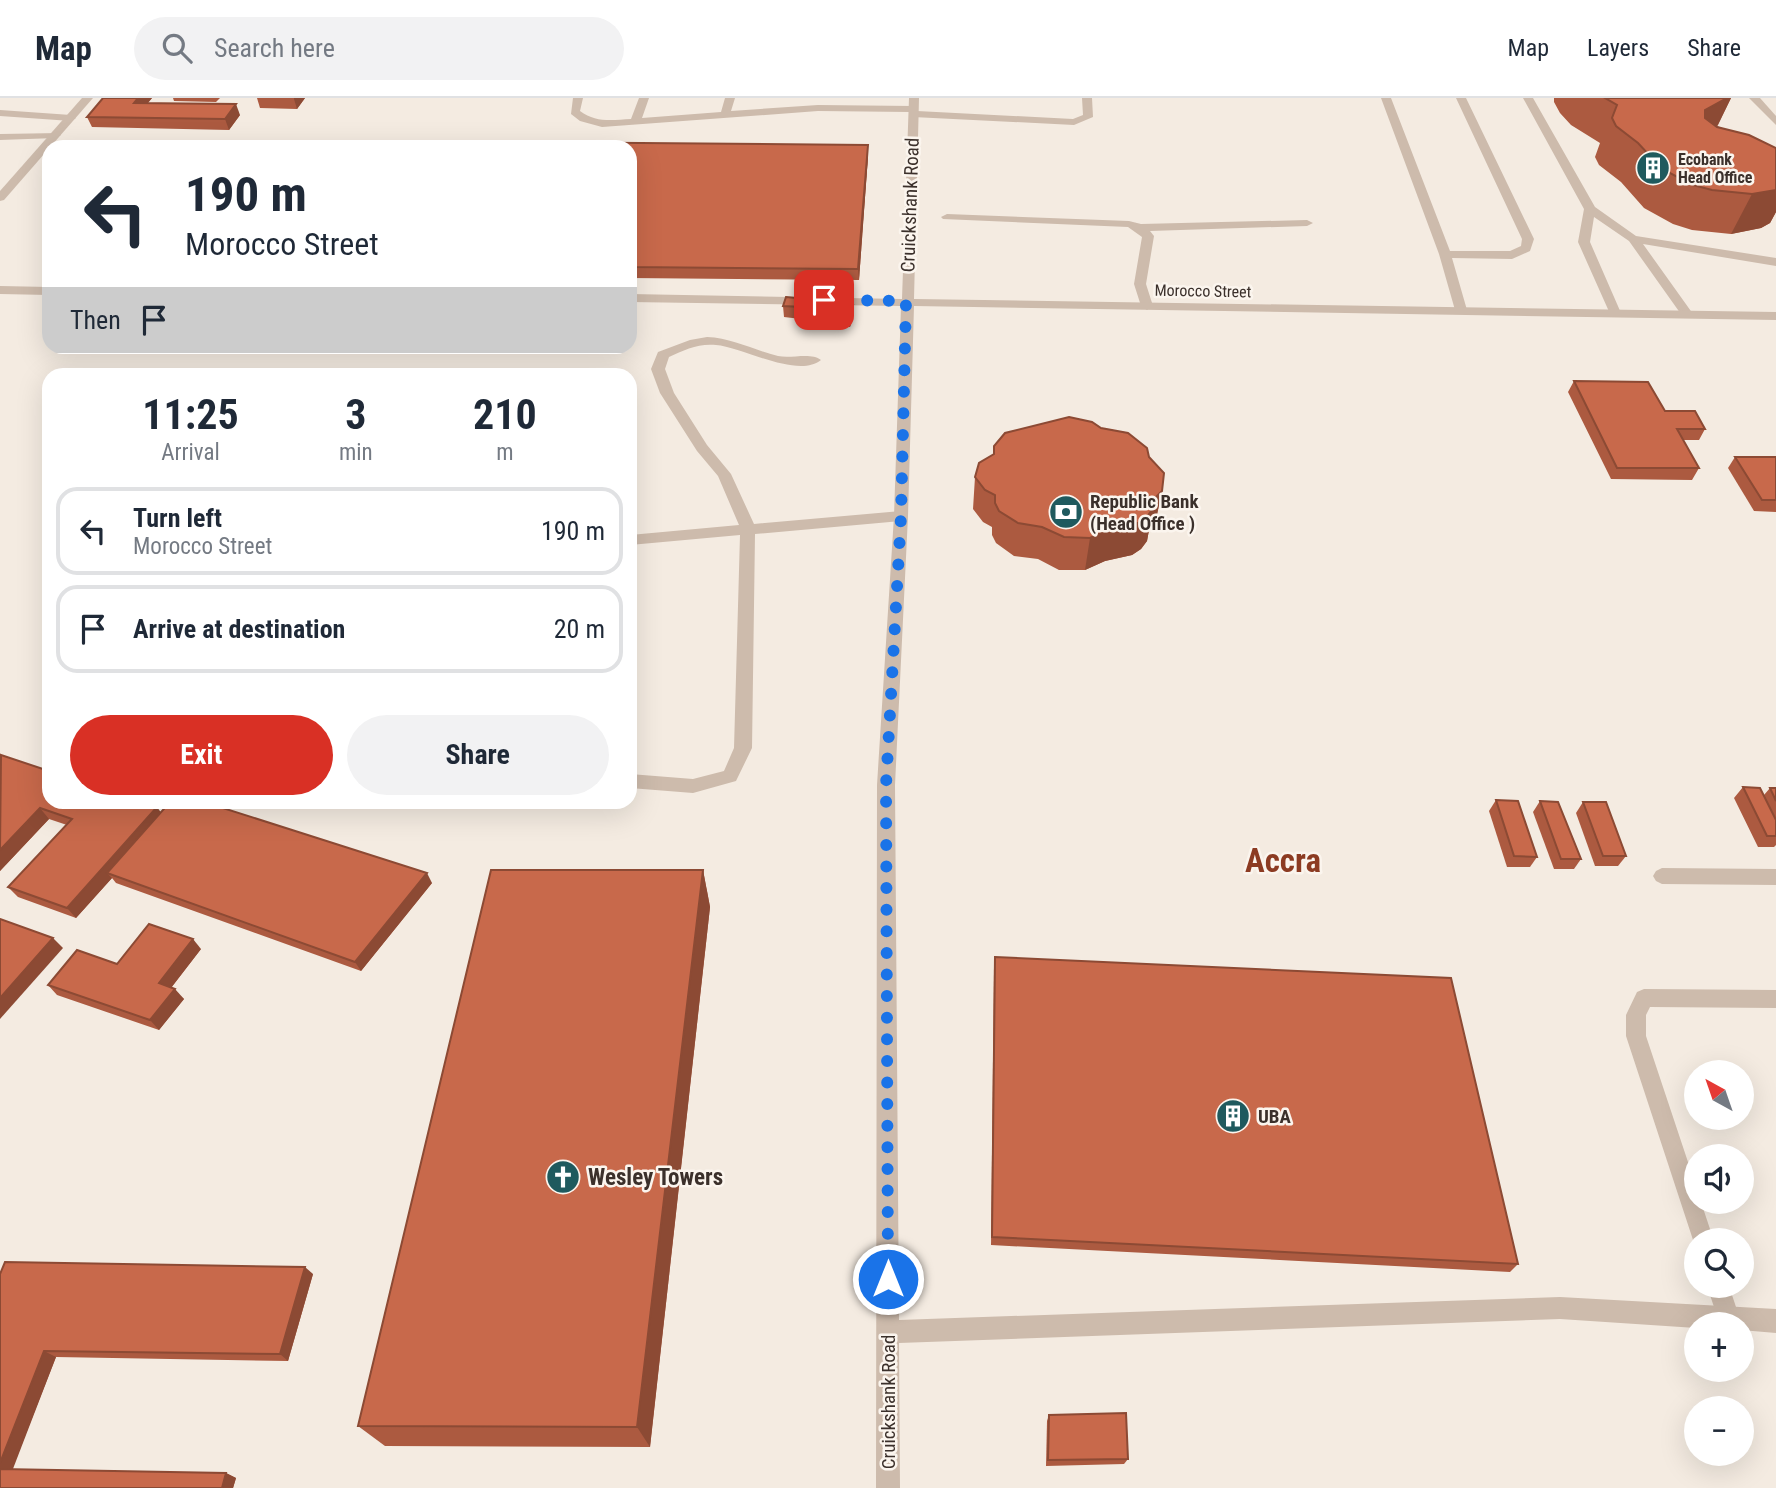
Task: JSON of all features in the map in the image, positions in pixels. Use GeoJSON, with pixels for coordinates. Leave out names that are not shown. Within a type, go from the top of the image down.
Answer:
{"type":"FeatureCollection","features":[{"type":"Feature","properties":{"kind":"street"},"geometry":{"type":"LineString","coordinates":[[52,140],[88,98]]}},
{"type":"Feature","properties":{"kind":"street"},"geometry":{"type":"LineString","coordinates":[[578,98],[575,112],[584,119],[603,124],[725,115],[819,103],[913,107],[1074,122],[1088,117],[1087,98]]}},
{"type":"Feature","properties":{"kind":"street"},"geometry":{"type":"LineString","coordinates":[[635,122],[644,98]]}},
{"type":"Feature","properties":{"kind":"street"},"geometry":{"type":"LineString","coordinates":[[725,115],[730,98]]}},
{"type":"Feature","properties":{"kind":"street"},"geometry":{"type":"LineString","coordinates":[[1387,98],[1445,254],[1461,310]]}},
{"type":"Feature","properties":{"kind":"street"},"geometry":{"type":"LineString","coordinates":[[1445,254],[1512,255],[1526,248],[1528,239],[1461,98]]}},
{"type":"Feature","properties":{"kind":"street"},"geometry":{"type":"LineString","coordinates":[[1528,98],[1590,208],[1633,239],[1688,314]]}},
{"type":"Feature","properties":{"kind":"street"},"geometry":{"type":"LineString","coordinates":[[1754,98],[1776,122]]}},
{"type":"Feature","properties":{"kind":"street","name":"Cruickshank Road"},"geometry":{"type":"LineString","coordinates":[[888,1488],[886,785],[901,516],[913,107]]}},
{"type":"Feature","properties":{"kind":"street"},"geometry":{"type":"LineString","coordinates":[[5,110],[71,118]]}},
{"type":"Feature","properties":{"kind":"street"},"geometry":{"type":"LineString","coordinates":[[0,137],[56,135]]}},
{"type":"Feature","properties":{"kind":"street"},"geometry":{"type":"LineString","coordinates":[[0,198],[42,151]]}},
{"type":"Feature","properties":{"kind":"street"},"geometry":{"type":"LineString","coordinates":[[1590,208],[1584,242],[1615,313]]}},
{"type":"Feature","properties":{"kind":"street"},"geometry":{"type":"LineString","coordinates":[[947,217],[1129,224],[1140,228],[1307,223]]}},
{"type":"Feature","properties":{"kind":"street"},"geometry":{"type":"LineString","coordinates":[[1140,228],[1148,236],[1140,284],[1147,306]]}},
{"type":"Feature","properties":{"kind":"street"},"geometry":{"type":"LineString","coordinates":[[1633,239],[1776,262]]}},
{"type":"Feature","properties":{"kind":"street"},"geometry":{"type":"LineString","coordinates":[[0,290],[42,291]]}},
{"type":"Feature","properties":{"kind":"street","name":"Morocco Street"},"geometry":{"type":"LineString","coordinates":[[637,298],[1776,316]]}},
{"type":"Feature","properties":{"kind":"street"},"geometry":{"type":"LineString","coordinates":[[637,781],[693,786],[730,776],[743,748],[748,528],[724,474],[702,448],[667,393],[658,369],[663,355],[686,343],[706,340],[738,344],[774,359],[815,360]]}},
{"type":"Feature","properties":{"kind":"street"},"geometry":{"type":"LineString","coordinates":[[637,539],[901,516]]}},
{"type":"Feature","properties":{"kind":"street"},"geometry":{"type":"LineString","coordinates":[[1662,876],[1776,877]]}},
{"type":"Feature","properties":{"kind":"street"},"geometry":{"type":"LineString","coordinates":[[1699,1228],[1645,1071],[1636,1036],[1636,1016],[1644,998],[1776,999]]}},
{"type":"Feature","properties":{"kind":"street"},"geometry":{"type":"LineString","coordinates":[[888,1332],[1560,1308],[1684,1316]]}},
{"type":"Feature","properties":{"kind":"street"},"geometry":{"type":"LineString","coordinates":[[1754,1320],[1776,1321]]}},
{"type":"Feature","properties":{"kind":"building"},"geometry":{"type":"Polygon","coordinates":[[[103,98],[138,98],[134,103],[236,104],[225,119],[87,117],[103,98]]]}},
{"type":"Feature","properties":{"kind":"building"},"geometry":{"type":"Polygon","coordinates":[[[1605,98],[1727,98],[1705,110],[1705,118],[1717,127],[1749,135],[1776,148],[1776,190],[1752,194],[1712,190],[1693,185],[1662,169],[1638,143],[1616,126],[1612,118],[1617,105],[1605,98]]]}},
{"type":"Feature","properties":{"kind":"building"},"geometry":{"type":"Polygon","coordinates":[[[637,143],[868,145],[858,269],[637,267],[637,143]]]}},
{"type":"Feature","properties":{"kind":"building"},"geometry":{"type":"Polygon","coordinates":[[[786,297],[818,300],[814,312],[801,311],[802,307],[783,306],[786,297]]]}},
{"type":"Feature","properties":{"kind":"building"},"geometry":{"type":"Polygon","coordinates":[[[823,301],[833,302],[829,313],[819,312],[823,301]]]}},
{"type":"Feature","properties":{"kind":"building"},"geometry":{"type":"Polygon","coordinates":[[[841,304],[853,305],[850,316],[838,315],[841,304]]]}},
{"type":"Feature","properties":{"kind":"building"},"geometry":{"type":"Polygon","coordinates":[[[1574,381],[1648,382],[1665,411],[1695,411],[1705,429],[1677,429],[1699,468],[1617,468],[1574,381]]]}},
{"type":"Feature","properties":{"kind":"building","name":"Republic Bank (Head Office )"},"geometry":{"type":"Polygon","coordinates":[[[1069,417],[1092,422],[1101,428],[1128,433],[1147,448],[1149,457],[1164,473],[1162,491],[1154,499],[1153,508],[1147,517],[1138,523],[1110,529],[1090,538],[1064,537],[1042,527],[1018,523],[999,511],[995,495],[985,490],[975,477],[979,463],[994,454],[994,446],[1005,433],[1069,417]]]}},
{"type":"Feature","properties":{"kind":"building"},"geometry":{"type":"Polygon","coordinates":[[[1735,457],[1776,457],[1776,500],[1762,500],[1735,457]]]}},
{"type":"Feature","properties":{"kind":"building"},"geometry":{"type":"Polygon","coordinates":[[[1,755],[42,769],[42,809],[0,850],[1,755]]]}},
{"type":"Feature","properties":{"kind":"building"},"geometry":{"type":"Polygon","coordinates":[[[1743,787],[1760,788],[1776,820],[1776,836],[1767,836],[1743,787]]]}},
{"type":"Feature","properties":{"kind":"building"},"geometry":{"type":"Polygon","coordinates":[[[1770,788],[1776,788],[1776,801],[1770,788]]]}},
{"type":"Feature","properties":{"kind":"building"},"geometry":{"type":"Polygon","coordinates":[[[1496,800],[1518,801],[1537,857],[1514,856],[1496,800]]]}},
{"type":"Feature","properties":{"kind":"building"},"geometry":{"type":"Polygon","coordinates":[[[1540,801],[1558,802],[1581,859],[1561,859],[1540,801]]]}},
{"type":"Feature","properties":{"kind":"building"},"geometry":{"type":"Polygon","coordinates":[[[1583,802],[1606,802],[1626,856],[1603,856],[1583,802]]]}},
{"type":"Feature","properties":{"kind":"building"},"geometry":{"type":"Polygon","coordinates":[[[43,809],[155,809],[67,908],[8,887],[72,819],[43,809]]]}},
{"type":"Feature","properties":{"kind":"building"},"geometry":{"type":"Polygon","coordinates":[[[164,809],[226,809],[427,873],[355,962],[107,873],[164,809]]]}},
{"type":"Feature","properties":{"kind":"building","name":"Wesley Towers"},"geometry":{"type":"Polygon","coordinates":[[[491,870],[703,870],[637,1427],[358,1426],[491,870]]]}},
{"type":"Feature","properties":{"kind":"building"},"geometry":{"type":"Polygon","coordinates":[[[0,919],[53,938],[0,998],[0,919]]]}},
{"type":"Feature","properties":{"kind":"building"},"geometry":{"type":"Polygon","coordinates":[[[149,924],[193,939],[159,983],[175,989],[150,1020],[48,985],[77,950],[117,964],[149,924]]]}},
{"type":"Feature","properties":{"kind":"building","name":"UBA"},"geometry":{"type":"Polygon","coordinates":[[[995,957],[1451,978],[1518,1264],[992,1237],[995,957]]]}},
{"type":"Feature","properties":{"kind":"building"},"geometry":{"type":"Polygon","coordinates":[[[5,1262],[305,1267],[280,1354],[44,1351],[0,1463],[0,1274],[5,1262]]]}},
{"type":"Feature","properties":{"kind":"building"},"geometry":{"type":"Polygon","coordinates":[[[1126,1413],[1128,1459],[1048,1460],[1049,1415],[1126,1413]]]}},
{"type":"Feature","properties":{"kind":"building"},"geometry":{"type":"Polygon","coordinates":[[[0,1469],[226,1473],[222,1488],[0,1488],[0,1469]]]}},
{"type":"Feature","properties":{"kind":"place","name":"Ecobank Head Office"},"geometry":{"type":"Point","coordinates":[1653,168]}},
{"type":"Feature","properties":{"kind":"place","name":"Republic Bank (Head Office )"},"geometry":{"type":"Point","coordinates":[1066,512]}},
{"type":"Feature","properties":{"kind":"place","name":"UBA"},"geometry":{"type":"Point","coordinates":[1233,1116]}},
{"type":"Feature","properties":{"kind":"place","name":"Wesley Towers"},"geometry":{"type":"Point","coordinates":[563,1177]}},
{"type":"Feature","properties":{"kind":"district","name":"Accra"},"geometry":{"type":"Point","coordinates":[1283,860]}},
{"type":"Feature","properties":{"kind":"route"},"geometry":{"type":"LineString","coordinates":[[824,300],[906,301],[901,516],[886,785],[888,1279]]}}]}
